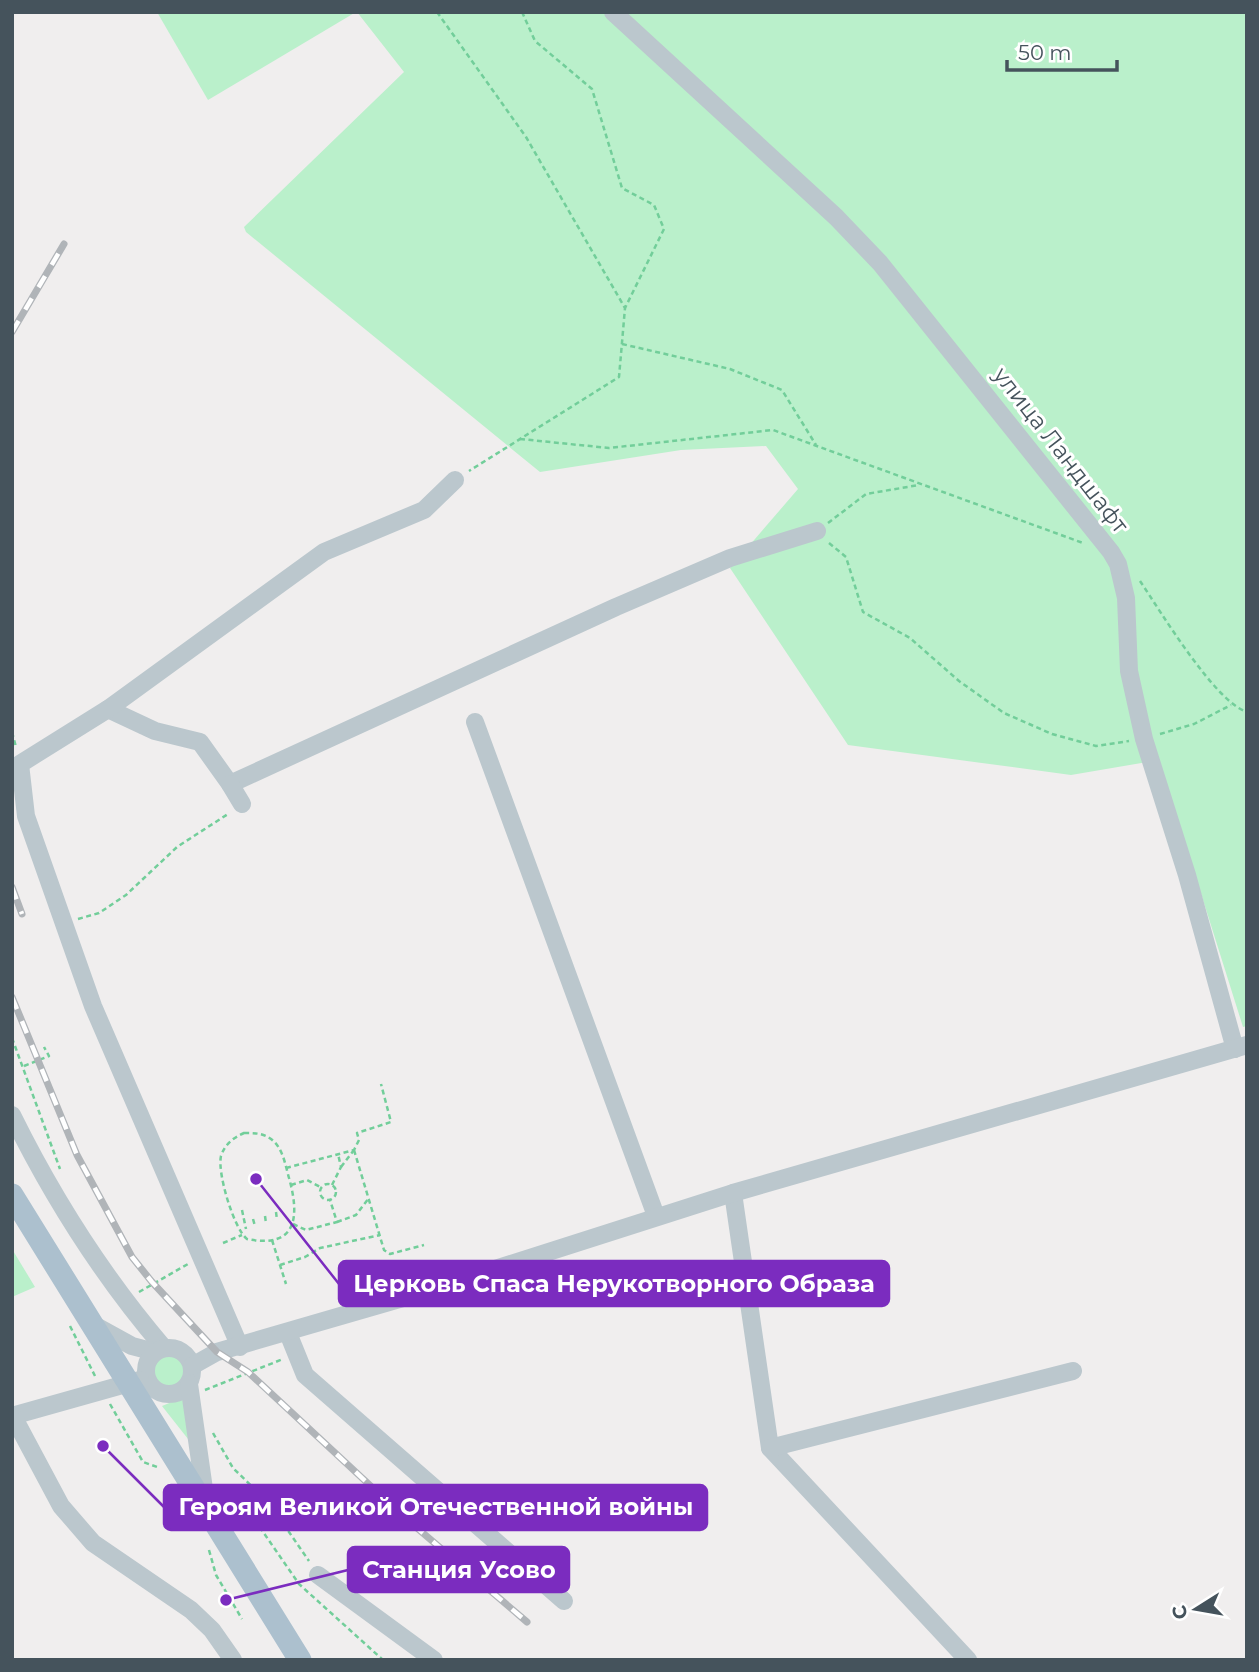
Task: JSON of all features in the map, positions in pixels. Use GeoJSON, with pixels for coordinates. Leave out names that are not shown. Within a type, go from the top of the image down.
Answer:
{"type":"FeatureCollection","features":[{"type":"Feature","properties":{"kind":"main road"},"geometry":{"type":"LineString","coordinates":[[12,1195],[90,1323],[137,1381],[207,1513],[300,1660]]}},
{"type":"Feature","properties":{"kind":"street","name":"улица Ландшафт"},"geometry":{"type":"LineString","coordinates":[[612,12],[836,217],[880,262],[1111,552],[1118,564],[1126,598],[1129,671],[1144,739],[1241,1047]]}},
{"type":"Feature","properties":{"kind":"street"},"geometry":{"type":"LineString","coordinates":[[240,1347],[93,1006],[66,923],[26,816],[20,764],[108,709],[324,552],[424,510],[455,480]]}},
{"type":"Feature","properties":{"kind":"street"},"geometry":{"type":"LineString","coordinates":[[230,784],[616,607],[730,558],[817,531]]}},
{"type":"Feature","properties":{"kind":"street"},"geometry":{"type":"LineString","coordinates":[[108,709],[155,731],[200,742],[242,804]]}},
{"type":"Feature","properties":{"kind":"street"},"geometry":{"type":"LineString","coordinates":[[475,722],[656,1216]]}},
{"type":"Feature","properties":{"kind":"street"},"geometry":{"type":"LineString","coordinates":[[233,1660],[212,1630],[191,1610],[93,1543],[61,1506],[13,1416],[137,1381],[167,1394],[183,1390],[217,1352],[733,1193],[1241,1047]]}},
{"type":"Feature","properties":{"kind":"street"},"geometry":{"type":"LineString","coordinates":[[12,1115],[38,1167],[126,1303],[160,1350]]}},
{"type":"Feature","properties":{"kind":"street"},"geometry":{"type":"LineString","coordinates":[[733,1193],[769,1448],[968,1660]]}},
{"type":"Feature","properties":{"kind":"street"},"geometry":{"type":"LineString","coordinates":[[90,1323],[132,1346],[182,1351],[193,1381],[207,1513]]}},
{"type":"Feature","properties":{"kind":"street"},"geometry":{"type":"LineString","coordinates":[[282,1334],[305,1375],[564,1601]]}},
{"type":"Feature","properties":{"kind":"street"},"geometry":{"type":"LineString","coordinates":[[137,1381],[149,1360],[160,1350]]}},
{"type":"Feature","properties":{"kind":"street"},"geometry":{"type":"LineString","coordinates":[[769,1448],[1073,1371]]}},
{"type":"Feature","properties":{"kind":"street"},"geometry":{"type":"LineString","coordinates":[[318,1575],[433,1660]]}},
{"type":"Feature","properties":{"kind":"path"},"geometry":{"type":"LineString","coordinates":[[437,12],[526,137],[625,308]]}},
{"type":"Feature","properties":{"kind":"path"},"geometry":{"type":"LineString","coordinates":[[455,480],[619,377],[625,308],[664,229],[654,205],[622,188],[593,89],[535,41],[522,12]]}},
{"type":"Feature","properties":{"kind":"path"},"geometry":{"type":"LineString","coordinates":[[622,344],[730,369],[782,390],[816,446]]}},
{"type":"Feature","properties":{"kind":"path"},"geometry":{"type":"LineString","coordinates":[[520,439],[609,448],[773,430],[919,485],[1111,552]]}},
{"type":"Feature","properties":{"kind":"path"},"geometry":{"type":"LineString","coordinates":[[919,485],[866,494],[817,531],[846,557],[863,612],[910,638],[959,681],[1004,713],[1052,734],[1097,746],[1144,739],[1194,724],[1231,705]]}},
{"type":"Feature","properties":{"kind":"path"},"geometry":{"type":"LineString","coordinates":[[1136,576],[1189,653],[1231,705],[1247,712]]}},
{"type":"Feature","properties":{"kind":"path"},"geometry":{"type":"LineString","coordinates":[[66,923],[99,913],[126,895],[177,847],[242,804]]}},
{"type":"Feature","properties":{"kind":"path"},"geometry":{"type":"LineString","coordinates":[[12,1038],[63,1178]]}},
{"type":"Feature","properties":{"kind":"path"},"geometry":{"type":"LineString","coordinates":[[24,1066],[49,1056],[44,1047]]}},
{"type":"Feature","properties":{"kind":"path"},"geometry":{"type":"LineString","coordinates":[[322,1188],[332,1185],[359,1140],[357,1133],[391,1122],[381,1084]]}},
{"type":"Feature","properties":{"kind":"path"},"geometry":{"type":"LineString","coordinates":[[244,1133],[257,1133],[278,1146],[286,1168],[296,1203],[293,1224],[283,1236],[272,1240],[259,1242],[242,1235],[233,1218],[220,1160],[224,1148],[244,1133]]}},
{"type":"Feature","properties":{"kind":"path"},"geometry":{"type":"LineString","coordinates":[[286,1168],[354,1150]]}},
{"type":"Feature","properties":{"kind":"path"},"geometry":{"type":"LineString","coordinates":[[354,1150],[384,1250],[390,1254],[424,1245]]}},
{"type":"Feature","properties":{"kind":"path"},"geometry":{"type":"LineString","coordinates":[[338,1154],[341,1167]]}},
{"type":"Feature","properties":{"kind":"path"},"geometry":{"type":"LineString","coordinates":[[291,1185],[312,1181],[322,1188]]}},
{"type":"Feature","properties":{"kind":"path"},"geometry":{"type":"LineString","coordinates":[[330,1200],[337,1194],[332,1185]]}},
{"type":"Feature","properties":{"kind":"path"},"geometry":{"type":"LineString","coordinates":[[322,1188],[322,1197],[330,1200]]}},
{"type":"Feature","properties":{"kind":"path"},"geometry":{"type":"LineString","coordinates":[[293,1224],[306,1230],[337,1222],[356,1215],[369,1198]]}},
{"type":"Feature","properties":{"kind":"path"},"geometry":{"type":"LineString","coordinates":[[330,1200],[337,1222]]}},
{"type":"Feature","properties":{"kind":"path"},"geometry":{"type":"LineString","coordinates":[[242,1210],[246,1229]]}},
{"type":"Feature","properties":{"kind":"path"},"geometry":{"type":"LineString","coordinates":[[276,1212],[278,1220]]}},
{"type":"Feature","properties":{"kind":"path"},"geometry":{"type":"LineString","coordinates":[[265,1216],[266,1223]]}},
{"type":"Feature","properties":{"kind":"path"},"geometry":{"type":"LineString","coordinates":[[253,1219],[255,1226]]}},
{"type":"Feature","properties":{"kind":"path"},"geometry":{"type":"LineString","coordinates":[[223,1243],[242,1235]]}},
{"type":"Feature","properties":{"kind":"path"},"geometry":{"type":"LineString","coordinates":[[281,1265],[305,1257],[320,1248],[380,1235]]}},
{"type":"Feature","properties":{"kind":"path"},"geometry":{"type":"LineString","coordinates":[[272,1240],[286,1284]]}},
{"type":"Feature","properties":{"kind":"path"},"geometry":{"type":"LineString","coordinates":[[134,1296],[152,1282],[200,1258]]}},
{"type":"Feature","properties":{"kind":"path"},"geometry":{"type":"LineString","coordinates":[[193,1381],[287,1358],[282,1334]]}},
{"type":"Feature","properties":{"kind":"path"},"geometry":{"type":"LineString","coordinates":[[102,1391],[143,1462],[165,1470]]}},
{"type":"Feature","properties":{"kind":"path"},"geometry":{"type":"LineString","coordinates":[[209,1426],[233,1468],[269,1503],[318,1575]]}},
{"type":"Feature","properties":{"kind":"path"},"geometry":{"type":"LineString","coordinates":[[237,1520],[269,1503]]}},
{"type":"Feature","properties":{"kind":"path"},"geometry":{"type":"LineString","coordinates":[[206,1539],[216,1576],[242,1619]]}},
{"type":"Feature","properties":{"kind":"green space"},"geometry":{"type":"Polygon","coordinates":[[[157,12],[356,12],[208,100],[157,12]]]}},
{"type":"Feature","properties":{"kind":"green space"},"geometry":{"type":"Polygon","coordinates":[[[357,12],[1247,12],[1247,1026],[1243,1027],[1159,760],[1071,775],[848,745],[730,568],[798,489],[766,446],[681,450],[540,472],[246,232],[244,227],[404,72],[357,12]]]}},
{"type":"Feature","properties":{"kind":"green space"},"geometry":{"type":"Polygon","coordinates":[[[12,1249],[35,1287],[12,1297],[12,1249]]]}},
{"type":"Feature","properties":{"kind":"green space"},"geometry":{"type":"Polygon","coordinates":[[[169,1354],[181,1359],[186,1371],[181,1383],[169,1388],[157,1383],[152,1371],[157,1359],[169,1354]]]}},
{"type":"Feature","properties":{"kind":"green space"},"geometry":{"type":"Polygon","coordinates":[[[184,1397],[192,1444],[162,1406],[184,1397]]]}},
{"type":"Feature","properties":{"kind":"railway"},"geometry":{"type":"LineString","coordinates":[[12,332],[64,244]]}},
{"type":"Feature","properties":{"kind":"railway"},"geometry":{"type":"LineString","coordinates":[[12,887],[22,914]]}},
{"type":"Feature","properties":{"kind":"railway"},"geometry":{"type":"LineString","coordinates":[[12,997],[77,1155],[132,1257],[152,1282],[217,1352],[248,1372],[403,1516],[527,1622]]}},
{"type":"Feature","properties":{"kind":"place","name":"Церковь Спаса Нерукотворного Образа"},"geometry":{"type":"Point","coordinates":[256,1179]}},
{"type":"Feature","properties":{"kind":"place","name":"Героям Великой Отечественной войны"},"geometry":{"type":"Point","coordinates":[103,1446]}},
{"type":"Feature","properties":{"kind":"place","name":"Станция Усово"},"geometry":{"type":"Point","coordinates":[226,1600]}}]}
